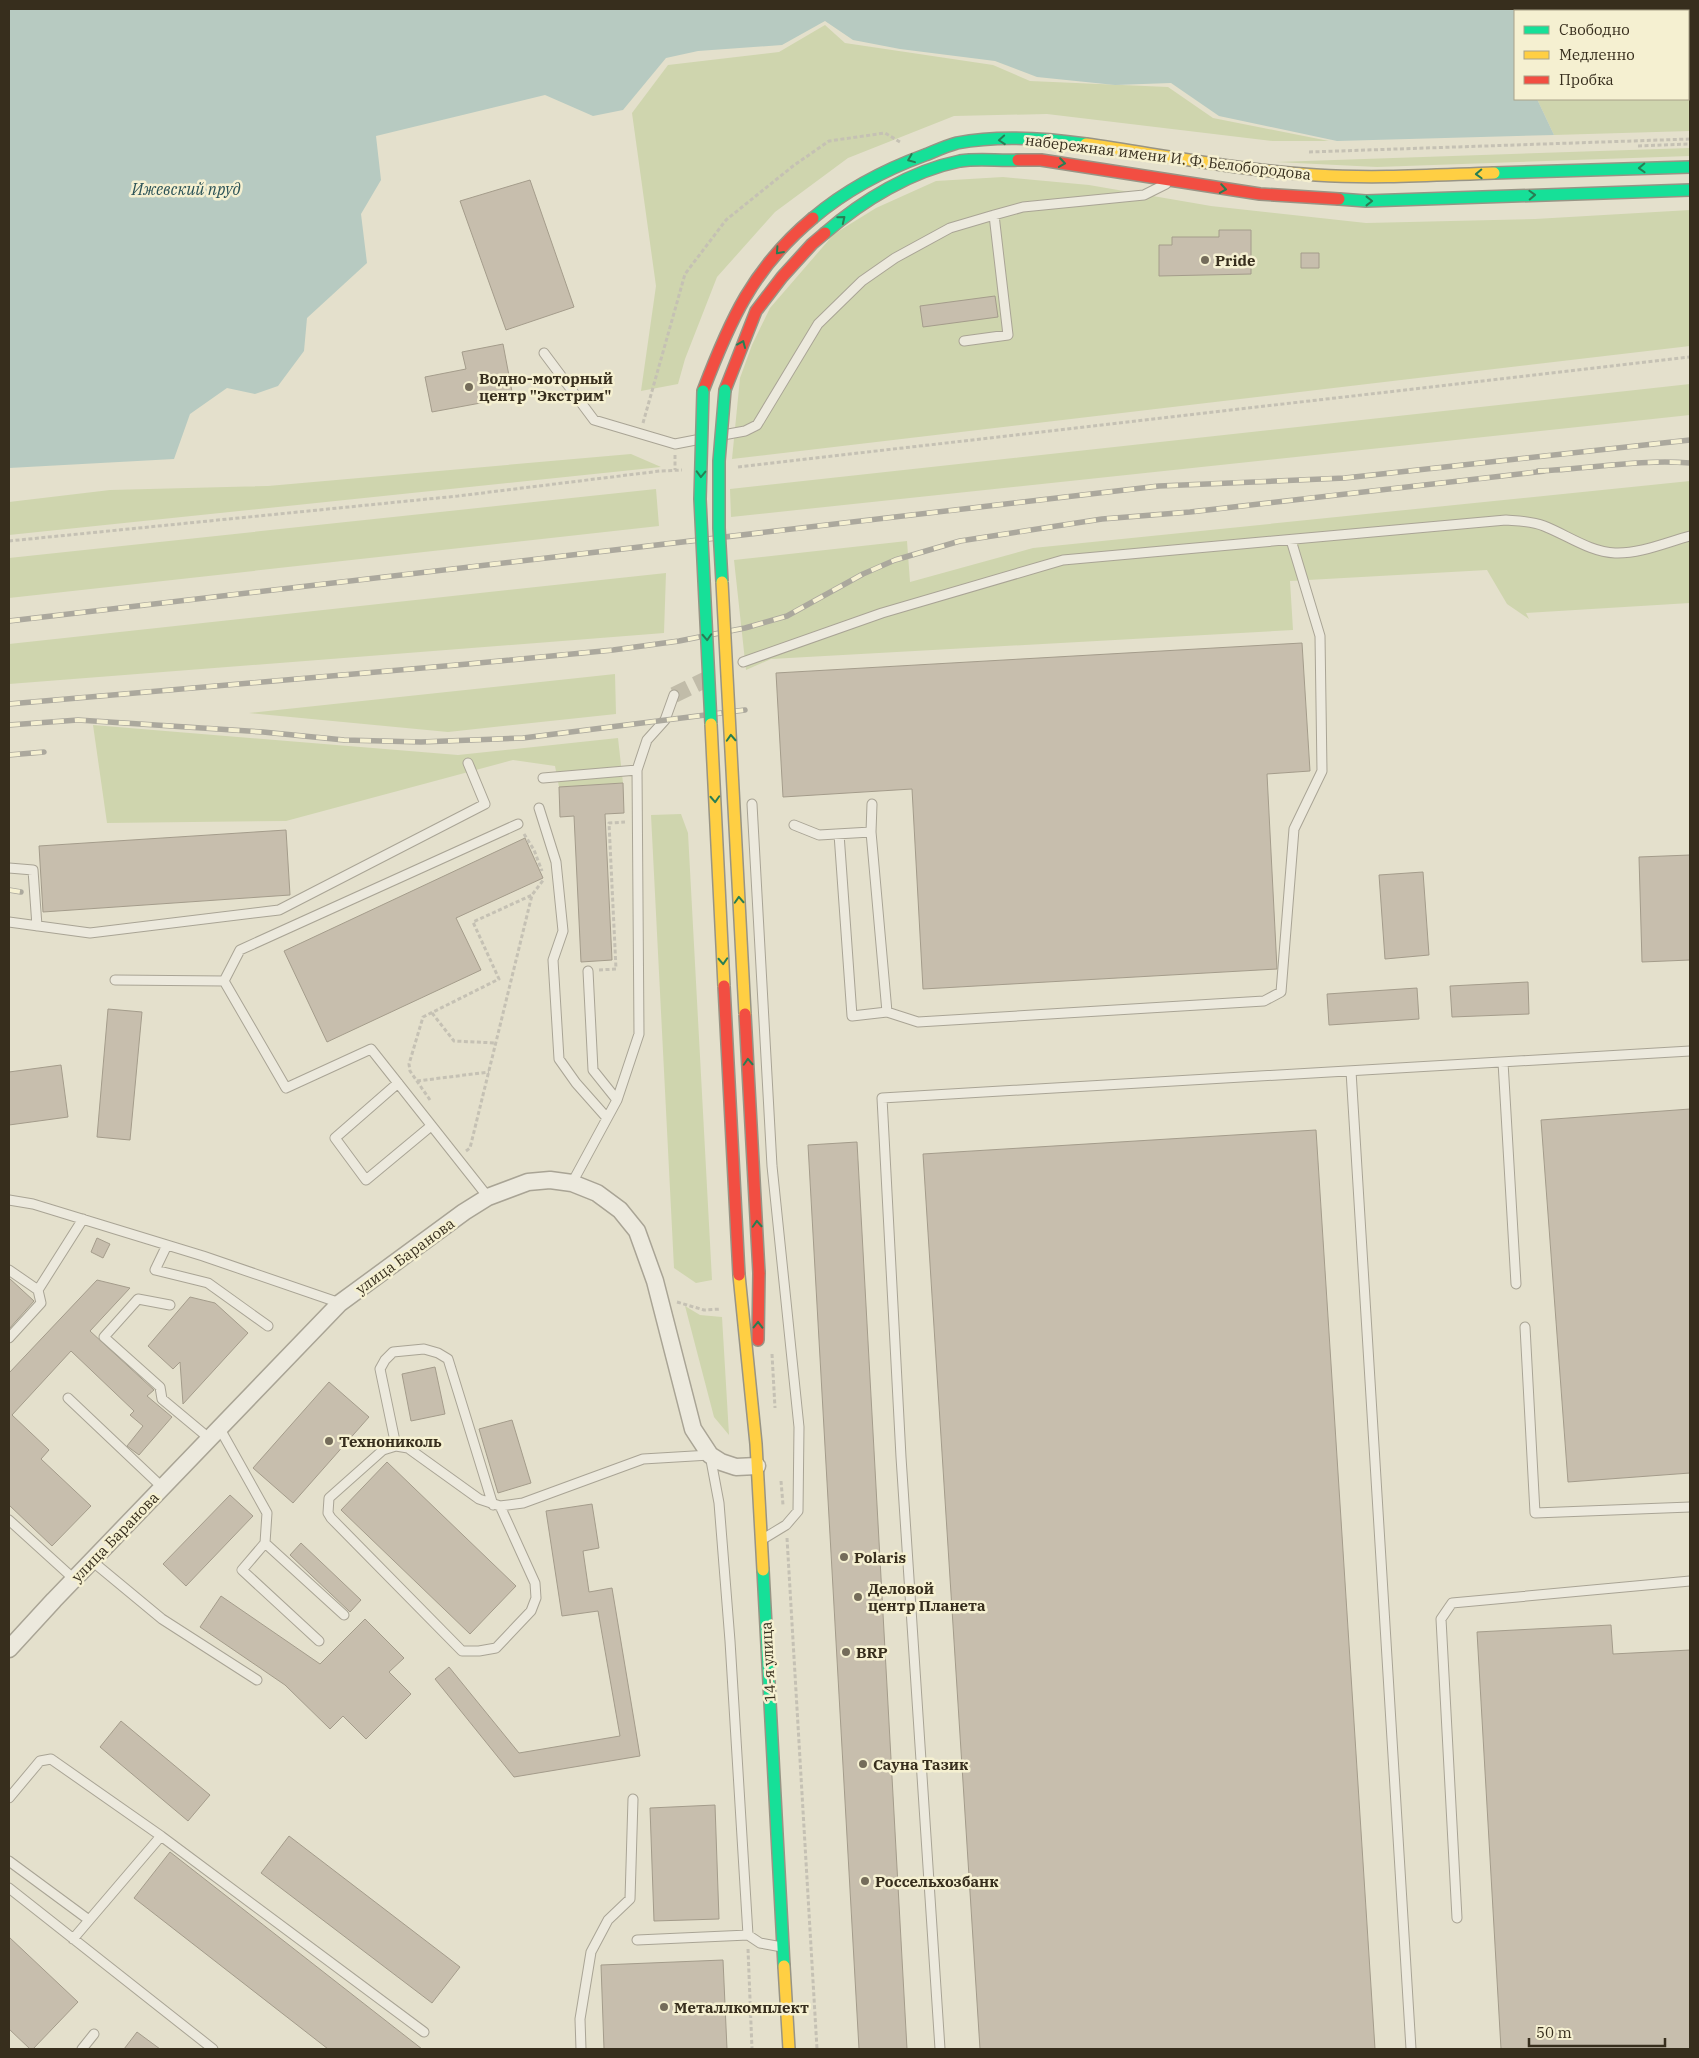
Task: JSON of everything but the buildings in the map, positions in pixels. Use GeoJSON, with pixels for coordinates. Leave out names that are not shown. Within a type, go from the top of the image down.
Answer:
{"type":"FeatureCollection","features":[{"type":"Feature","properties":{"kind":"main road","name":"набережная имени И. Ф. Белобородова"},"geometry":{"type":"LineString","coordinates":[[738,1274],[700,499],[704,390],[723,338],[742,299],[766,265],[793,235],[827,206],[868,180],[911,159],[958,143],[1017,139],[1069,142],[1261,171],[1322,176],[1364,177],[1690,167]]}},
{"type":"Feature","properties":{"kind":"main road","name":"набережная имени И. Ф. Белобородова"},"geometry":{"type":"LineString","coordinates":[[756,1444],[759,1273],[719,509],[719,461],[725,390],[756,311],[782,276],[812,244],[847,214],[885,191],[917,175],[961,161],[1041,160],[1260,194],[1366,201],[1690,190]]}},
{"type":"Feature","properties":{"kind":"main road","name":"14-я улица"},"geometry":{"type":"LineString","coordinates":[[738,1274],[756,1444],[789,2049]]}},
{"type":"Feature","properties":{"kind":"street","name":"улица Баранова"},"geometry":{"type":"LineString","coordinates":[[9,1649],[340,1303],[464,1212],[488,1197],[528,1182],[550,1180],[572,1183],[598,1193],[620,1210],[636,1232],[655,1281],[693,1429],[710,1455]]}},
{"type":"Feature","properties":{"kind":"street"},"geometry":{"type":"LineString","coordinates":[[710,1455],[736,1467],[757,1466]]}},
{"type":"Feature","properties":{"kind":"lane"},"geometry":{"type":"LineString","coordinates":[[544,353],[594,420],[675,444],[745,431],[757,424],[818,324],[862,281],[895,258],[950,228],[994,215],[1023,207],[1144,195],[1173,181]]}},
{"type":"Feature","properties":{"kind":"lane"},"geometry":{"type":"LineString","coordinates":[[964,341],[1008,335],[994,215]]}},
{"type":"Feature","properties":{"kind":"lane"},"geometry":{"type":"LineString","coordinates":[[743,662],[882,613],[1063,560],[1506,520],[1526,521],[1542,525],[1598,551],[1616,553],[1633,552],[1690,536]]}},
{"type":"Feature","properties":{"kind":"lane"},"geometry":{"type":"LineString","coordinates":[[839,834],[852,1016],[887,1012],[918,1022],[1264,1001],[1281,992],[1294,829],[1322,770],[1320,636],[1291,540]]}},
{"type":"Feature","properties":{"kind":"lane"},"geometry":{"type":"LineString","coordinates":[[572,1183],[617,1100],[639,1034],[637,770],[647,740],[665,720],[674,695]]}},
{"type":"Feature","properties":{"kind":"lane"},"geometry":{"type":"LineString","coordinates":[[9,922],[90,933],[279,910],[485,804],[468,763]]}},
{"type":"Feature","properties":{"kind":"lane"},"geometry":{"type":"LineString","coordinates":[[544,778],[637,770]]}},
{"type":"Feature","properties":{"kind":"lane"},"geometry":{"type":"LineString","coordinates":[[752,804],[772,1166],[799,1427],[798,1511],[786,1525],[761,1540]]}},
{"type":"Feature","properties":{"kind":"lane"},"geometry":{"type":"LineString","coordinates":[[872,804],[871,832],[887,1012]]}},
{"type":"Feature","properties":{"kind":"lane"},"geometry":{"type":"LineString","coordinates":[[539,808],[556,862],[563,931],[553,960],[559,1059],[607,1118]]}},
{"type":"Feature","properties":{"kind":"lane"},"geometry":{"type":"LineString","coordinates":[[224,981],[240,950],[518,824]]}},
{"type":"Feature","properties":{"kind":"lane"},"geometry":{"type":"LineString","coordinates":[[794,825],[819,835],[871,832]]}},
{"type":"Feature","properties":{"kind":"lane"},"geometry":{"type":"LineString","coordinates":[[9,868],[33,870],[37,926]]}},
{"type":"Feature","properties":{"kind":"lane"},"geometry":{"type":"LineString","coordinates":[[588,971],[594,1070],[617,1100]]}},
{"type":"Feature","properties":{"kind":"lane"},"geometry":{"type":"LineString","coordinates":[[115,980],[224,981]]}},
{"type":"Feature","properties":{"kind":"lane"},"geometry":{"type":"LineString","coordinates":[[224,981],[286,1088],[371,1049],[488,1197]]}},
{"type":"Feature","properties":{"kind":"lane"},"geometry":{"type":"LineString","coordinates":[[940,2049],[901,1457],[882,1098],[1690,1052]]}},
{"type":"Feature","properties":{"kind":"lane"},"geometry":{"type":"LineString","coordinates":[[1503,1062],[1516,1284]]}},
{"type":"Feature","properties":{"kind":"lane"},"geometry":{"type":"LineString","coordinates":[[1350,1071],[1411,2049]]}},
{"type":"Feature","properties":{"kind":"lane"},"geometry":{"type":"LineString","coordinates":[[398,1083],[335,1138],[366,1180],[431,1126]]}},
{"type":"Feature","properties":{"kind":"lane"},"geometry":{"type":"LineString","coordinates":[[9,1200],[33,1204],[167,1245],[340,1303]]}},
{"type":"Feature","properties":{"kind":"lane"},"geometry":{"type":"LineString","coordinates":[[38,1290],[83,1219]]}},
{"type":"Feature","properties":{"kind":"lane"},"geometry":{"type":"LineString","coordinates":[[167,1245],[155,1270],[208,1283],[268,1326]]}},
{"type":"Feature","properties":{"kind":"lane"},"geometry":{"type":"LineString","coordinates":[[9,1270],[38,1290],[41,1303],[9,1338]]}},
{"type":"Feature","properties":{"kind":"lane"},"geometry":{"type":"LineString","coordinates":[[170,1305],[138,1299],[104,1337],[160,1387],[162,1399],[215,1434],[267,1513],[265,1544],[242,1570],[319,1641]]}},
{"type":"Feature","properties":{"kind":"lane"},"geometry":{"type":"LineString","coordinates":[[1525,1327],[1535,1513],[1690,1507]]}},
{"type":"Feature","properties":{"kind":"lane"},"geometry":{"type":"LineString","coordinates":[[396,1446],[380,1369],[393,1352],[424,1349],[438,1353],[448,1359],[497,1506],[535,1583],[536,1598],[531,1611],[496,1648],[479,1651],[462,1650],[328,1512],[329,1498],[382,1450],[396,1446],[408,1448],[479,1499],[497,1506],[524,1503],[643,1459],[710,1455],[720,1503],[748,1935]]}},
{"type":"Feature","properties":{"kind":"lane"},"geometry":{"type":"LineString","coordinates":[[68,1398],[163,1488]]}},
{"type":"Feature","properties":{"kind":"lane"},"geometry":{"type":"LineString","coordinates":[[9,1520],[74,1579]]}},
{"type":"Feature","properties":{"kind":"lane"},"geometry":{"type":"LineString","coordinates":[[265,1544],[344,1615]]}},
{"type":"Feature","properties":{"kind":"lane"},"geometry":{"type":"LineString","coordinates":[[92,1561],[162,1619],[257,1680]]}},
{"type":"Feature","properties":{"kind":"lane"},"geometry":{"type":"LineString","coordinates":[[1457,1918],[1441,1619],[1452,1603],[1690,1581]]}},
{"type":"Feature","properties":{"kind":"lane"},"geometry":{"type":"LineString","coordinates":[[9,1798],[40,1761],[51,1759],[161,1836],[424,2032]]}},
{"type":"Feature","properties":{"kind":"lane"},"geometry":{"type":"LineString","coordinates":[[581,2049],[580,2019],[591,1952],[608,1920],[630,1900],[633,1799]]}},
{"type":"Feature","properties":{"kind":"lane"},"geometry":{"type":"LineString","coordinates":[[73,1939],[161,1836]]}},
{"type":"Feature","properties":{"kind":"lane"},"geometry":{"type":"LineString","coordinates":[[9,1861],[89,1920]]}},
{"type":"Feature","properties":{"kind":"lane"},"geometry":{"type":"LineString","coordinates":[[9,1888],[212,2049]]}},
{"type":"Feature","properties":{"kind":"lane"},"geometry":{"type":"LineString","coordinates":[[637,1940],[748,1935],[760,1943],[783,1947]]}},
{"type":"Feature","properties":{"kind":"lane"},"geometry":{"type":"LineString","coordinates":[[82,2049],[94,2034]]}},
{"type":"Feature","properties":{"kind":"path"},"geometry":{"type":"LineString","coordinates":[[641,434],[664,343],[685,274],[726,220],[793,166],[829,141],[885,133],[902,144]]}},
{"type":"Feature","properties":{"kind":"path"},"geometry":{"type":"LineString","coordinates":[[1308,152],[1690,139]]}},
{"type":"Feature","properties":{"kind":"path"},"geometry":{"type":"LineString","coordinates":[[1454,152],[1690,144]]}},
{"type":"Feature","properties":{"kind":"path"},"geometry":{"type":"LineString","coordinates":[[1384,155],[1444,153]]}},
{"type":"Feature","properties":{"kind":"path"},"geometry":{"type":"LineString","coordinates":[[1355,156],[1365,155]]}},
{"type":"Feature","properties":{"kind":"path"},"geometry":{"type":"LineString","coordinates":[[734,467],[1690,357]]}},
{"type":"Feature","properties":{"kind":"path"},"geometry":{"type":"LineString","coordinates":[[9,541],[458,496],[660,471]]}},
{"type":"Feature","properties":{"kind":"path"},"geometry":{"type":"LineString","coordinates":[[588,971],[616,968],[609,823],[637,822]]}},
{"type":"Feature","properties":{"kind":"path"},"geometry":{"type":"LineString","coordinates":[[434,1104],[410,1071],[409,1064],[424,1017],[499,978],[473,922],[532,895],[541,886],[545,878],[534,850],[518,824]]}},
{"type":"Feature","properties":{"kind":"path"},"geometry":{"type":"LineString","coordinates":[[456,1158],[470,1148],[532,895]]}},
{"type":"Feature","properties":{"kind":"path"},"geometry":{"type":"LineString","coordinates":[[432,1013],[454,1041],[496,1043]]}},
{"type":"Feature","properties":{"kind":"path"},"geometry":{"type":"LineString","coordinates":[[417,1081],[489,1072]]}},
{"type":"Feature","properties":{"kind":"path"},"geometry":{"type":"LineString","coordinates":[[462,1142],[468,1150]]}},
{"type":"Feature","properties":{"kind":"path"},"geometry":{"type":"LineString","coordinates":[[677,1302],[704,1310],[727,1308]]}},
{"type":"Feature","properties":{"kind":"path"},"geometry":{"type":"LineString","coordinates":[[772,1351],[775,1408]]}},
{"type":"Feature","properties":{"kind":"path"},"geometry":{"type":"LineString","coordinates":[[780,1476],[790,1572],[817,2049]]}},
{"type":"Feature","properties":{"kind":"green space"},"geometry":{"type":"Polygon","coordinates":[[[1690,9],[1690,131],[1554,135],[1537,100],[1689,100],[1689,10],[1630,10],[1690,9]]]}},
{"type":"Feature","properties":{"kind":"green space"},"geometry":{"type":"Polygon","coordinates":[[[825,25],[845,43],[993,65],[1030,81],[1168,87],[1213,118],[1329,141],[1273,141],[1047,114],[954,116],[848,158],[775,212],[717,277],[685,359],[678,384],[641,391],[656,286],[632,113],[668,65],[779,52],[825,25]]]}},
{"type":"Feature","properties":{"kind":"green space"},"geometry":{"type":"Polygon","coordinates":[[[1690,148],[1690,156],[1377,167],[1276,162],[1690,148]]]}},
{"type":"Feature","properties":{"kind":"green space"},"geometry":{"type":"Polygon","coordinates":[[[1003,177],[1089,185],[1211,206],[1366,223],[1535,219],[1690,210],[1690,346],[732,459],[740,378],[752,345],[770,308],[834,234],[876,208],[936,181],[1003,177]]]}},
{"type":"Feature","properties":{"kind":"green space"},"geometry":{"type":"Polygon","coordinates":[[[1690,384],[1690,415],[731,517],[730,489],[1690,384]]]}},
{"type":"Feature","properties":{"kind":"green space"},"geometry":{"type":"Polygon","coordinates":[[[631,454],[661,467],[9,535],[9,502],[110,490],[268,486],[631,454]]]}},
{"type":"Feature","properties":{"kind":"green space"},"geometry":{"type":"Polygon","coordinates":[[[1690,481],[1690,603],[1526,613],[1529,619],[1507,604],[1487,570],[1290,581],[1293,630],[771,659],[746,670],[734,560],[907,541],[910,582],[1033,548],[1690,481]]]}},
{"type":"Feature","properties":{"kind":"green space"},"geometry":{"type":"Polygon","coordinates":[[[656,489],[659,526],[9,598],[9,558],[656,489]]]}},
{"type":"Feature","properties":{"kind":"green space"},"geometry":{"type":"Polygon","coordinates":[[[666,573],[664,633],[9,684],[9,644],[666,573]]]}},
{"type":"Feature","properties":{"kind":"green space"},"geometry":{"type":"Polygon","coordinates":[[[615,674],[616,714],[448,732],[249,713],[615,674]]]}},
{"type":"Feature","properties":{"kind":"green space"},"geometry":{"type":"Polygon","coordinates":[[[93,725],[458,755],[618,738],[623,783],[559,787],[555,766],[513,760],[286,821],[107,823],[93,725]]]}},
{"type":"Feature","properties":{"kind":"green space"},"geometry":{"type":"Polygon","coordinates":[[[681,814],[688,833],[712,1280],[696,1283],[674,1268],[651,815],[681,814]]]}},
{"type":"Feature","properties":{"kind":"green space"},"geometry":{"type":"Polygon","coordinates":[[[685,1306],[700,1315],[722,1317],[729,1435],[714,1417],[685,1306]]]}},
{"type":"Feature","properties":{"kind":"water","name":"Ижевский пруд"},"geometry":{"type":"Polygon","coordinates":[[[9,9],[1633,9],[1514,10],[1514,100],[1537,100],[1554,135],[1337,141],[1219,116],[1171,83],[1115,85],[1037,77],[995,61],[900,49],[853,40],[825,21],[782,45],[698,51],[666,58],[623,110],[593,116],[545,95],[376,136],[381,180],[361,214],[367,263],[307,318],[304,351],[278,386],[255,394],[227,388],[190,414],[174,459],[9,468],[9,9]]]}},
{"type":"Feature","properties":{"kind":"tunnel"},"geometry":{"type":"LineString","coordinates":[[674,695],[717,674]]}},
{"type":"Feature","properties":{"kind":"railway"},"geometry":{"type":"LineString","coordinates":[[9,621],[1159,486],[1345,478],[1690,440]]}},
{"type":"Feature","properties":{"kind":"railway"},"geometry":{"type":"LineString","coordinates":[[1538,471],[1633,463],[1690,463]]}},
{"type":"Feature","properties":{"kind":"railway"},"geometry":{"type":"LineString","coordinates":[[9,704],[468,664],[613,650],[679,641],[745,628],[787,616],[863,574],[895,560],[960,541],[1102,519],[1190,512],[1545,471]]}},
{"type":"Feature","properties":{"kind":"railway"},"geometry":{"type":"LineString","coordinates":[[9,725],[78,720],[263,732],[344,740],[421,742],[523,738],[745,710]]}},
{"type":"Feature","properties":{"kind":"railway"},"geometry":{"type":"LineString","coordinates":[[9,755],[44,752]]}},
{"type":"Feature","properties":{"kind":"railway"},"geometry":{"type":"LineString","coordinates":[[9,890],[21,892]]}},
{"type":"Feature","properties":{"kind":"traffic: fast"},"geometry":{"type":"LineString","coordinates":[[813,218],[839,198],[880,174],[957,143],[973,140],[1021,138],[1086,144]]}},
{"type":"Feature","properties":{"kind":"traffic: fast"},"geometry":{"type":"LineString","coordinates":[[825,233],[871,198],[906,179],[924,172],[967,160],[1018,160]]}},
{"type":"Feature","properties":{"kind":"traffic: fast"},"geometry":{"type":"LineString","coordinates":[[1494,173],[1690,167]]}},
{"type":"Feature","properties":{"kind":"traffic: fast"},"geometry":{"type":"LineString","coordinates":[[1339,199],[1366,201],[1690,190]]}},
{"type":"Feature","properties":{"kind":"traffic: fast"},"geometry":{"type":"LineString","coordinates":[[722,582],[719,528],[719,461],[725,390]]}},
{"type":"Feature","properties":{"kind":"traffic: fast"},"geometry":{"type":"LineString","coordinates":[[703,391],[700,499],[711,724]]}},
{"type":"Feature","properties":{"kind":"traffic: fast"},"geometry":{"type":"LineString","coordinates":[[763,1570],[784,1966]]}},
{"type":"Feature","properties":{"kind":"traffic: slow"},"geometry":{"type":"LineString","coordinates":[[1086,144],[1287,173],[1383,177],[1494,173]]}},
{"type":"Feature","properties":{"kind":"traffic: slow"},"geometry":{"type":"LineString","coordinates":[[722,582],[745,1014]]}},
{"type":"Feature","properties":{"kind":"traffic: slow"},"geometry":{"type":"LineString","coordinates":[[711,724],[724,986]]}},
{"type":"Feature","properties":{"kind":"traffic: slow"},"geometry":{"type":"LineString","coordinates":[[739,1275],[756,1444],[763,1570]]}},
{"type":"Feature","properties":{"kind":"traffic: slow"},"geometry":{"type":"LineString","coordinates":[[784,1966],[789,2049]]}},
{"type":"Feature","properties":{"kind":"traffic: jam"},"geometry":{"type":"LineString","coordinates":[[1018,160],[1041,160],[1260,194],[1339,199]]}},
{"type":"Feature","properties":{"kind":"traffic: jam"},"geometry":{"type":"LineString","coordinates":[[703,391],[734,318],[759,276],[774,256],[813,218]]}},
{"type":"Feature","properties":{"kind":"traffic: jam"},"geometry":{"type":"LineString","coordinates":[[725,390],[756,311],[782,277],[812,244],[825,233]]}},
{"type":"Feature","properties":{"kind":"traffic: jam"},"geometry":{"type":"LineString","coordinates":[[724,986],[739,1275]]}},
{"type":"Feature","properties":{"kind":"traffic: jam"},"geometry":{"type":"LineString","coordinates":[[745,1014],[759,1273]]}},
{"type":"Feature","properties":{"kind":"traffic: jam"},"geometry":{"type":"LineString","coordinates":[[758,1340],[759,1273]]}},
{"type":"Feature","properties":{"kind":"place","name":"Pride"},"geometry":{"type":"Point","coordinates":[1205,260]}},
{"type":"Feature","properties":{"kind":"place","name":"Водно-моторный центр \"Экстрим\""},"geometry":{"type":"Point","coordinates":[469,387]}},
{"type":"Feature","properties":{"kind":"place","name":"Технониколь"},"geometry":{"type":"Point","coordinates":[329,1441]}},
{"type":"Feature","properties":{"kind":"place","name":"Polaris"},"geometry":{"type":"Point","coordinates":[844,1557]}},
{"type":"Feature","properties":{"kind":"place","name":"Деловой центр Планета"},"geometry":{"type":"Point","coordinates":[858,1597]}},
{"type":"Feature","properties":{"kind":"place","name":"BRP"},"geometry":{"type":"Point","coordinates":[846,1652]}},
{"type":"Feature","properties":{"kind":"place","name":"Сауна Тазик"},"geometry":{"type":"Point","coordinates":[863,1764]}},
{"type":"Feature","properties":{"kind":"place","name":"Россельхозбанк"},"geometry":{"type":"Point","coordinates":[865,1881]}},
{"type":"Feature","properties":{"kind":"place","name":"Металлкомплект"},"geometry":{"type":"Point","coordinates":[664,2007]}}]}
